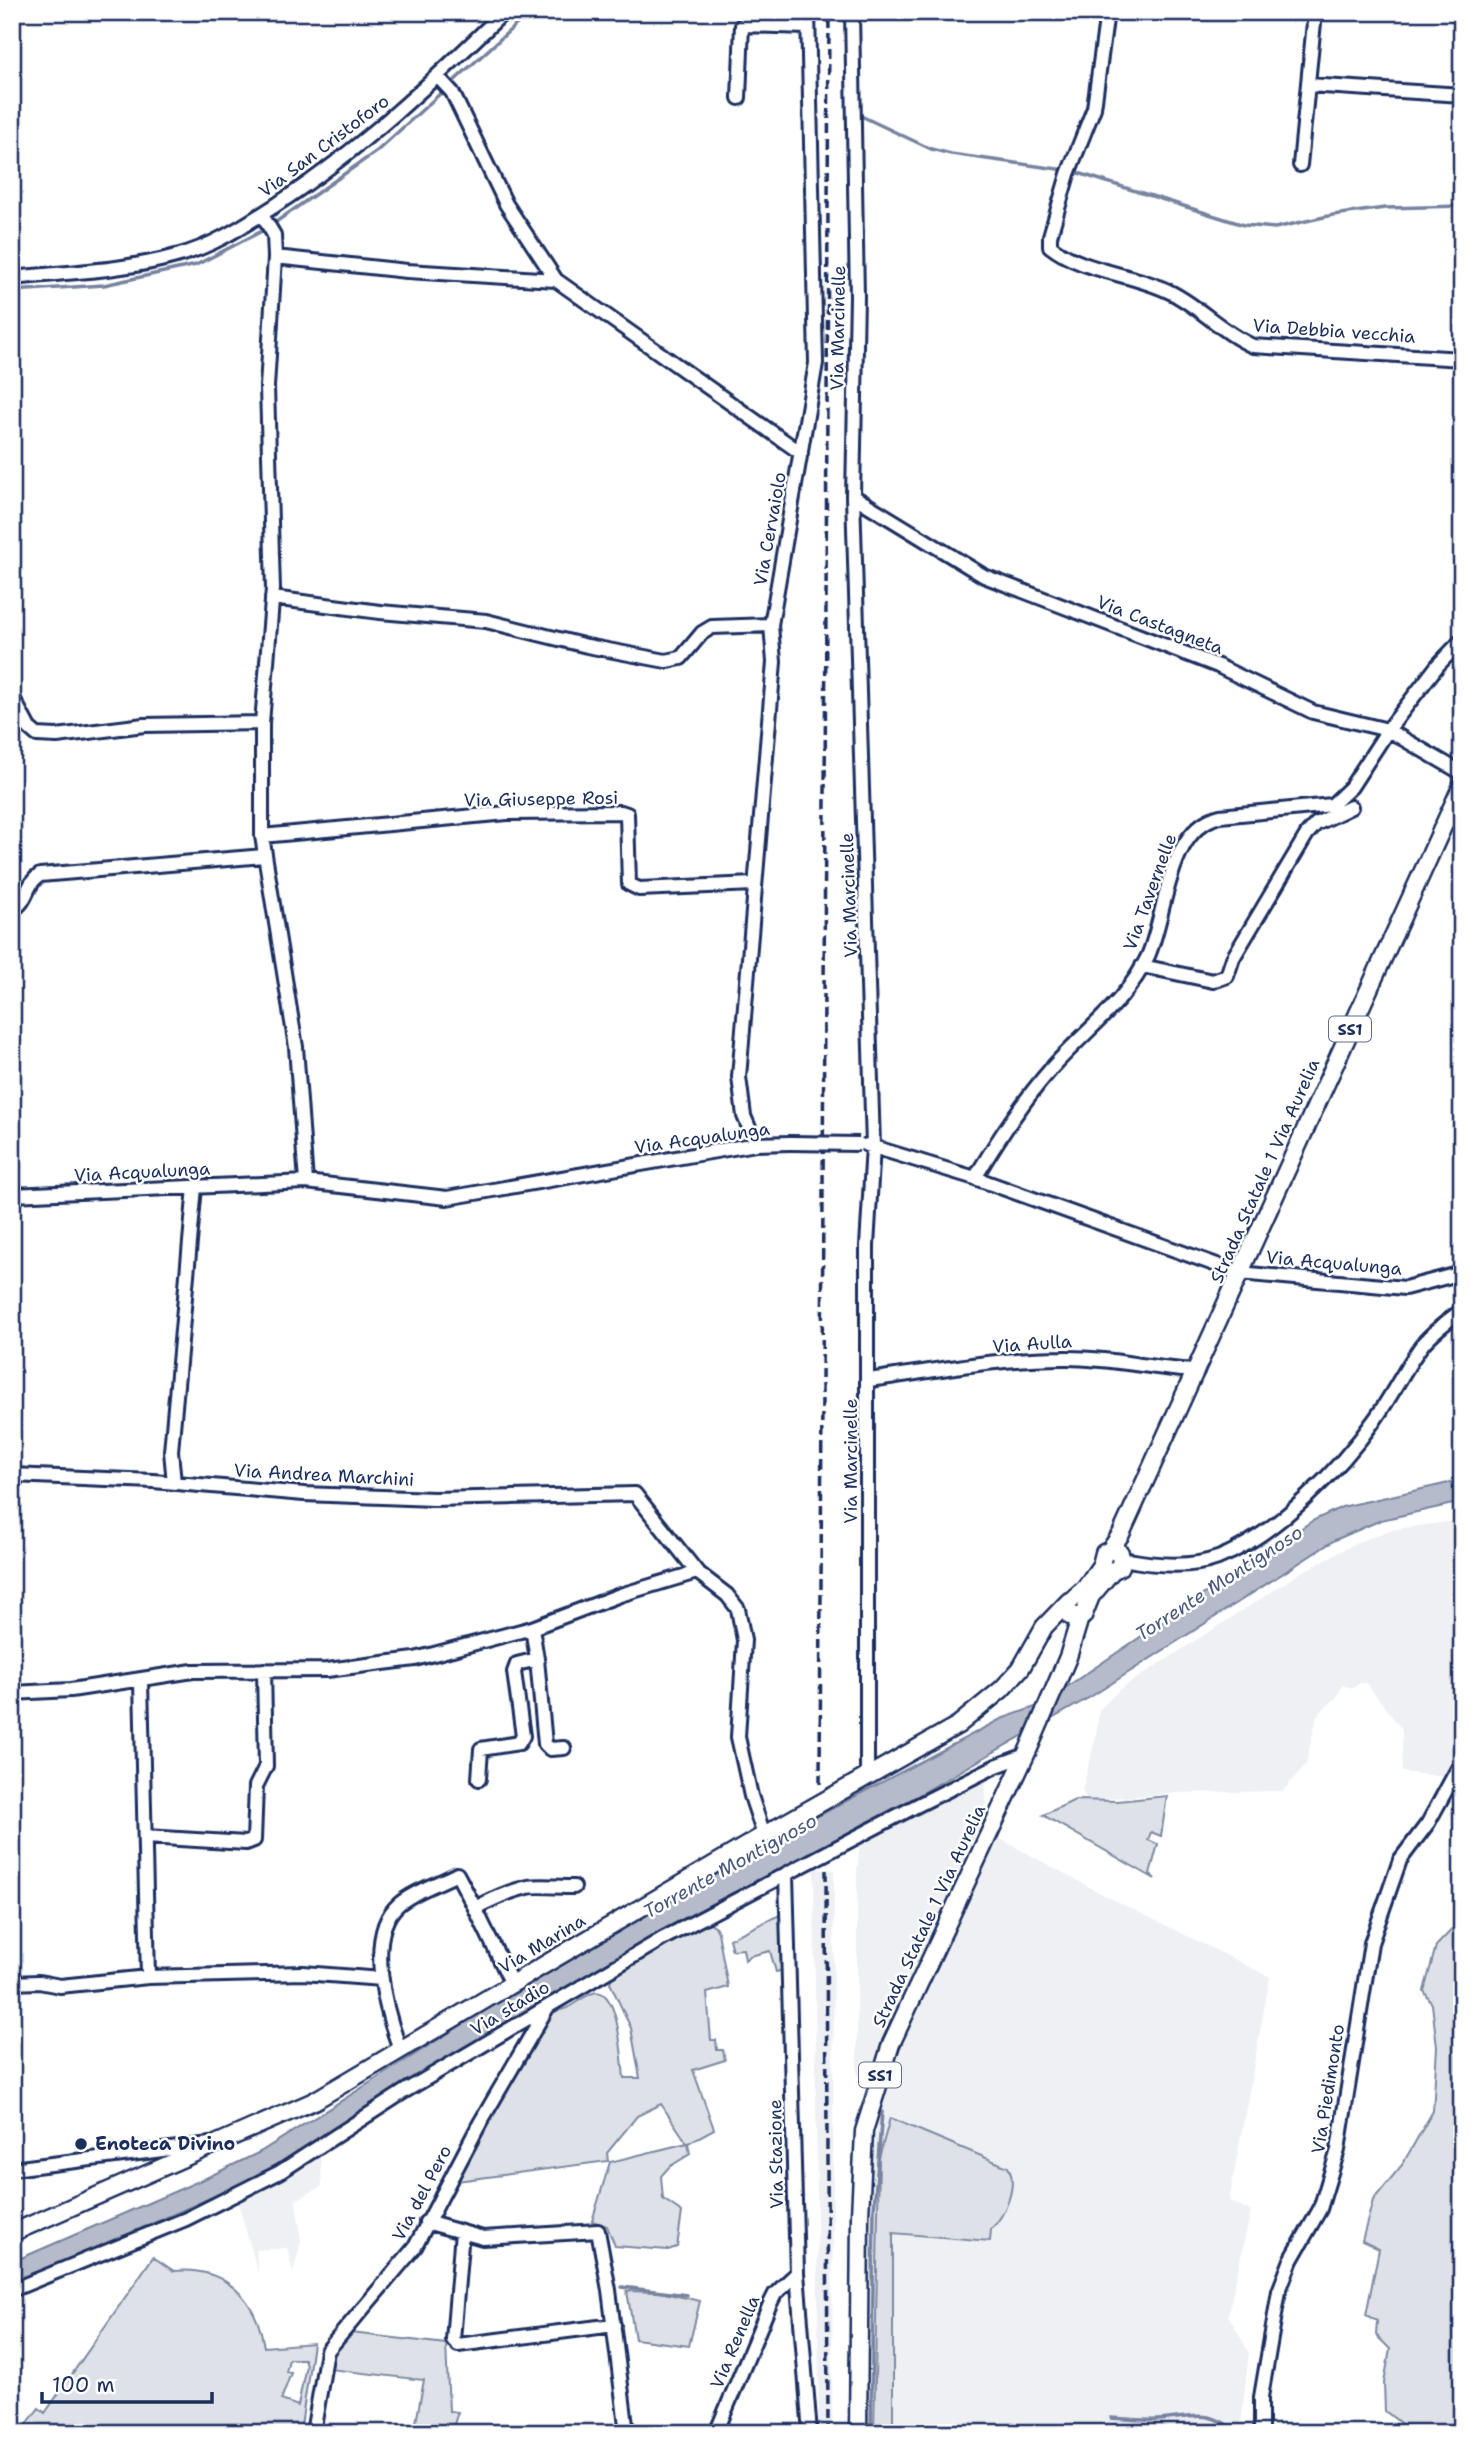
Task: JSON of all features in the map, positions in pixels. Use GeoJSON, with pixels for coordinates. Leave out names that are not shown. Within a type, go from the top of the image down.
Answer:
{"type":"FeatureCollection","features":[{"type":"Feature","properties":{"kind":"main road","name":"Strada Statale 1 Via Aurelia"},"geometry":{"type":"LineString","coordinates":[[1116,1558],[1121,1534],[1462,785]]}},
{"type":"Feature","properties":{"kind":"main road"},"geometry":{"type":"LineString","coordinates":[[1071,1611],[1101,1565],[1104,1553],[1116,1558]]}},
{"type":"Feature","properties":{"kind":"main road","name":"Strada Statale 1 Via Aurelia"},"geometry":{"type":"LineString","coordinates":[[858,2433],[860,2216],[864,2131],[891,2044],[1028,1751],[1075,1637],[1071,1611]]}},
{"type":"Feature","properties":{"kind":"main road","name":"Via Marina"},"geometry":{"type":"LineString","coordinates":[[12,2233],[313,2101],[764,1835],[958,1725],[1002,1689],[1021,1668],[1047,1624],[1071,1611]]}},
{"type":"Feature","properties":{"kind":"street","name":"Via San Cristoforo"},"geometry":{"type":"LineString","coordinates":[[12,278],[137,265],[178,256],[263,217],[439,78],[504,12]]}},
{"type":"Feature","properties":{"kind":"street"},"geometry":{"type":"LineString","coordinates":[[801,453],[814,374],[816,328],[808,12]]}},
{"type":"Feature","properties":{"kind":"street","name":"Via Marcinelle"},"geometry":{"type":"LineString","coordinates":[[852,12],[857,297],[853,496],[873,1146],[867,1246],[867,1777]]}},
{"type":"Feature","properties":{"kind":"street","name":"Via Debbia vecchia"},"geometry":{"type":"LineString","coordinates":[[1107,12],[1094,108],[1069,171],[1050,236],[1050,246],[1113,274],[1175,294],[1239,341],[1253,346],[1462,359]]}},
{"type":"Feature","properties":{"kind":"street"},"geometry":{"type":"LineString","coordinates":[[1300,165],[1315,12]]}},
{"type":"Feature","properties":{"kind":"street"},"geometry":{"type":"LineString","coordinates":[[739,98],[742,25],[807,27]]}},
{"type":"Feature","properties":{"kind":"street","name":"Via Cervaiolo"},"geometry":{"type":"LineString","coordinates":[[439,78],[452,92],[496,186],[556,280],[801,453],[771,625],[774,662],[739,1077],[744,1116],[755,1144]]}},
{"type":"Feature","properties":{"kind":"street"},"geometry":{"type":"LineString","coordinates":[[1308,85],[1462,95]]}},
{"type":"Feature","properties":{"kind":"street"},"geometry":{"type":"LineString","coordinates":[[263,217],[274,235],[275,257],[267,387],[272,598],[262,723],[262,836],[296,1047],[306,1182]]}},
{"type":"Feature","properties":{"kind":"street"},"geometry":{"type":"LineString","coordinates":[[275,257],[407,271],[556,280]]}},
{"type":"Feature","properties":{"kind":"street","name":"Via Castagneta"},"geometry":{"type":"LineString","coordinates":[[853,496],[984,576],[1218,666],[1312,712],[1388,730],[1462,773]]}},
{"type":"Feature","properties":{"kind":"street"},"geometry":{"type":"LineString","coordinates":[[272,598],[380,612],[486,621],[587,646],[666,661],[681,658],[702,633],[712,627],[771,625]]}},
{"type":"Feature","properties":{"kind":"street","name":"Via Tavernelle"},"geometry":{"type":"LineString","coordinates":[[975,1178],[1010,1118],[1053,1067],[1116,1005],[1142,966],[1158,928],[1178,856],[1192,830],[1206,819],[1220,816],[1332,805],[1351,787],[1388,730],[1438,665],[1462,640]]}},
{"type":"Feature","properties":{"kind":"street"},"geometry":{"type":"LineString","coordinates":[[12,696],[29,728],[37,736],[144,726],[262,723]]}},
{"type":"Feature","properties":{"kind":"street"},"geometry":{"type":"LineString","coordinates":[[1142,966],[1213,981],[1227,976],[1233,958],[1307,834],[1316,824],[1351,807]]}},
{"type":"Feature","properties":{"kind":"street","name":"Via Giuseppe Rosi"},"geometry":{"type":"LineString","coordinates":[[262,836],[507,813],[621,812],[627,814],[629,884],[639,889],[754,884]]}},
{"type":"Feature","properties":{"kind":"street"},"geometry":{"type":"LineString","coordinates":[[12,910],[25,900],[31,882],[40,875],[264,856]]}},
{"type":"Feature","properties":{"kind":"street","name":"Via Acqualunga"},"geometry":{"type":"LineString","coordinates":[[12,1195],[306,1182],[447,1198],[755,1144],[859,1144],[975,1178],[1238,1273],[1405,1288],[1462,1273]]}},
{"type":"Feature","properties":{"kind":"street"},"geometry":{"type":"LineString","coordinates":[[174,1483],[171,1451],[173,1412],[195,1187]]}},
{"type":"Feature","properties":{"kind":"street"},"geometry":{"type":"LineString","coordinates":[[1116,1558],[1185,1565],[1217,1558],[1260,1533],[1299,1503],[1353,1448],[1423,1343],[1462,1310]]}},
{"type":"Feature","properties":{"kind":"street","name":"Via Aulla"},"geometry":{"type":"LineString","coordinates":[[869,1380],[1060,1357],[1105,1358],[1152,1369],[1197,1371]]}},
{"type":"Feature","properties":{"kind":"street","name":"Via Andrea Marchini"},"geometry":{"type":"LineString","coordinates":[[12,1475],[174,1483],[304,1494],[434,1499],[635,1494],[697,1572]]}},
{"type":"Feature","properties":{"kind":"street"},"geometry":{"type":"LineString","coordinates":[[12,1693],[71,1690],[192,1671],[327,1670],[415,1659],[532,1628],[620,1595],[697,1572],[727,1595],[738,1609],[743,1625],[738,1737],[751,1796],[764,1835]]}},
{"type":"Feature","properties":{"kind":"street"},"geometry":{"type":"LineString","coordinates":[[532,1628],[545,1744],[550,1749],[564,1748]]}},
{"type":"Feature","properties":{"kind":"street"},"geometry":{"type":"LineString","coordinates":[[479,1779],[481,1749],[519,1743],[523,1735],[514,1672],[517,1664],[537,1659]]}},
{"type":"Feature","properties":{"kind":"street"},"geometry":{"type":"LineString","coordinates":[[146,1837],[246,1843],[256,1838],[256,1786],[266,1766],[264,1670]]}},
{"type":"Feature","properties":{"kind":"street"},"geometry":{"type":"LineString","coordinates":[[141,1681],[148,1977]]}},
{"type":"Feature","properties":{"kind":"street","name":"Via stadio"},"geometry":{"type":"LineString","coordinates":[[12,2290],[236,2195],[280,2172],[550,2004],[786,1874],[1028,1751]]}},
{"type":"Feature","properties":{"kind":"street","name":"Via Piedimonto"},"geometry":{"type":"LineString","coordinates":[[1261,2433],[1261,2397],[1281,2283],[1321,2209],[1338,2150],[1371,1943],[1400,1860],[1428,1823],[1462,1761]]}},
{"type":"Feature","properties":{"kind":"street"},"geometry":{"type":"LineString","coordinates":[[400,2049],[382,1979],[383,1930],[399,1903],[457,1874],[512,1984]]}},
{"type":"Feature","properties":{"kind":"street","name":"Via Stazione"},"geometry":{"type":"LineString","coordinates":[[786,1874],[797,2273],[810,2433]]}},
{"type":"Feature","properties":{"kind":"street"},"geometry":{"type":"LineString","coordinates":[[475,1908],[501,1894],[520,1892],[529,1886],[541,1889],[574,1887]]}},
{"type":"Feature","properties":{"kind":"street"},"geometry":{"type":"LineString","coordinates":[[12,1983],[39,1982],[60,1986],[148,1977],[303,1973],[382,1979]]}},
{"type":"Feature","properties":{"kind":"street","name":"Via del Pero"},"geometry":{"type":"LineString","coordinates":[[313,2433],[327,2351],[415,2247],[426,2221],[550,2004]]}},
{"type":"Feature","properties":{"kind":"street"},"geometry":{"type":"LineString","coordinates":[[12,2169],[103,2159],[197,2144],[219,2144]]}},
{"type":"Feature","properties":{"kind":"street"},"geometry":{"type":"LineString","coordinates":[[426,2221],[483,2238],[598,2231],[614,2325],[626,2433]]}},
{"type":"Feature","properties":{"kind":"street"},"geometry":{"type":"LineString","coordinates":[[462,2232],[453,2340],[458,2345],[614,2325]]}},
{"type":"Feature","properties":{"kind":"street","name":"Via Renella"},"geometry":{"type":"LineString","coordinates":[[716,2433],[775,2294],[797,2273]]}},
{"type":"Feature","properties":{"kind":"shaded area"},"geometry":{"type":"Polygon","coordinates":[[[1462,1520],[1462,1751],[1447,1777],[1402,1772],[1402,1729],[1366,1683],[1360,1683],[1353,1688],[1342,1685],[1337,1697],[1317,1715],[1306,1764],[1283,1791],[1176,1793],[1087,1800],[1082,1791],[1096,1736],[1099,1710],[1119,1690],[1302,1572],[1356,1543],[1390,1530],[1462,1520]]]}},
{"type":"Feature","properties":{"kind":"shaded area"},"geometry":{"type":"Polygon","coordinates":[[[986,1779],[985,1813],[869,2073],[857,2075],[857,1872],[860,1843],[944,1797],[986,1779]]]}},
{"type":"Feature","properties":{"kind":"shaded area"},"geometry":{"type":"Polygon","coordinates":[[[1167,1796],[1161,1836],[1151,1832],[1148,1840],[1158,1844],[1150,1874],[1155,1879],[1043,1815],[1075,1800],[1117,1801],[1167,1796]]]}},
{"type":"Feature","properties":{"kind":"shaded area"},"geometry":{"type":"Polygon","coordinates":[[[995,1836],[1102,1894],[1270,1977],[1229,2201],[1251,2211],[1228,2315],[1249,2352],[1241,2423],[1195,2433],[864,2433],[870,2164],[889,2062],[995,1836]]]}},
{"type":"Feature","properties":{"kind":"shaded area"},"geometry":{"type":"Polygon","coordinates":[[[814,1869],[834,1870],[832,2433],[819,2433],[814,1869]]]}},
{"type":"Feature","properties":{"kind":"shaded area"},"geometry":{"type":"Polygon","coordinates":[[[782,1914],[784,1970],[776,1972],[770,1951],[745,1960],[743,1949],[732,1950],[729,1939],[782,1914]]]}},
{"type":"Feature","properties":{"kind":"shaded area"},"geometry":{"type":"Polygon","coordinates":[[[1462,1919],[1462,2433],[1413,2433],[1385,2411],[1384,2383],[1390,2349],[1376,2335],[1377,2321],[1366,2315],[1379,2249],[1362,2241],[1373,2200],[1402,2165],[1433,2111],[1437,2047],[1432,2004],[1424,1991],[1436,1946],[1462,1919]]]}},
{"type":"Feature","properties":{"kind":"shaded area"},"geometry":{"type":"Polygon","coordinates":[[[708,1922],[715,1926],[718,1932],[728,1987],[707,1993],[711,2040],[716,2040],[717,2050],[723,2050],[725,2060],[693,2070],[714,2129],[688,2143],[690,2154],[669,2167],[661,2176],[663,2199],[682,2212],[677,2247],[668,2250],[615,2246],[607,2226],[592,2221],[610,2162],[687,2143],[661,2104],[637,2116],[607,2153],[608,2161],[457,2181],[507,2088],[554,2011],[565,2009],[593,1993],[602,1993],[609,2000],[618,2026],[624,2078],[640,2078],[631,2028],[610,1983],[611,1979],[689,1929],[708,1922]]]}},
{"type":"Feature","properties":{"kind":"shaded area"},"geometry":{"type":"Polygon","coordinates":[[[890,2118],[1008,2167],[1012,2183],[1005,2209],[991,2229],[990,2241],[893,2233],[893,2433],[874,2433],[879,2158],[890,2118]]]}},
{"type":"Feature","properties":{"kind":"shaded area"},"geometry":{"type":"Polygon","coordinates":[[[320,2149],[322,2186],[296,2200],[301,2241],[293,2273],[287,2248],[256,2250],[259,2276],[237,2199],[320,2149]]]}},
{"type":"Feature","properties":{"kind":"shaded area"},"geometry":{"type":"Polygon","coordinates":[[[153,2257],[174,2271],[208,2274],[235,2289],[246,2300],[254,2314],[264,2347],[313,2343],[300,2433],[20,2433],[39,2408],[45,2413],[153,2257]],[[289,2359],[286,2372],[291,2373],[281,2400],[298,2406],[306,2365],[304,2359],[289,2359]]]}},
{"type":"Feature","properties":{"kind":"shaded area"},"geometry":{"type":"Polygon","coordinates":[[[627,2291],[660,2292],[700,2301],[689,2346],[635,2339],[627,2291]]]}},
{"type":"Feature","properties":{"kind":"shaded area"},"geometry":{"type":"Polygon","coordinates":[[[351,2333],[446,2344],[449,2411],[458,2412],[451,2433],[414,2433],[424,2380],[329,2369],[332,2355],[351,2333]]]}},
{"type":"Feature","properties":{"kind":"water","name":"Torrente Montignoso"},"geometry":{"type":"Polygon","coordinates":[[[1462,1480],[1462,1502],[1381,1520],[1335,1540],[1092,1696],[910,1800],[697,1912],[466,2048],[263,2175],[12,2285],[12,2262],[260,2152],[501,2000],[771,1841],[1001,1719],[1038,1706],[1312,1521],[1342,1507],[1462,1480]]]}},
{"type":"Feature","properties":{"kind":"waterway"},"geometry":{"type":"LineString","coordinates":[[273,224],[377,151],[530,12]]}},
{"type":"Feature","properties":{"kind":"waterway"},"geometry":{"type":"LineString","coordinates":[[859,12],[859,54]]}},
{"type":"Feature","properties":{"kind":"waterway"},"geometry":{"type":"LineString","coordinates":[[859,115],[931,149],[1065,170]]}},
{"type":"Feature","properties":{"kind":"waterway"},"geometry":{"type":"LineString","coordinates":[[1072,171],[1244,225],[1275,228],[1333,215],[1385,208],[1462,206]]}},
{"type":"Feature","properties":{"kind":"waterway"},"geometry":{"type":"LineString","coordinates":[[12,291],[104,285],[196,265],[266,229]]}},
{"type":"Feature","properties":{"kind":"waterway"},"geometry":{"type":"LineString","coordinates":[[871,2433],[874,2209],[882,2112]]}},
{"type":"Feature","properties":{"kind":"waterway"},"geometry":{"type":"LineString","coordinates":[[622,2287],[687,2295]]}},
{"type":"Feature","properties":{"kind":"waterway"},"geometry":{"type":"LineString","coordinates":[[1111,2418],[1151,2420],[1207,2417],[1217,2419],[1237,2433]]}},
{"type":"Feature","properties":{"kind":"railway"},"geometry":{"type":"LineString","coordinates":[[820,1784],[829,12]]}},
{"type":"Feature","properties":{"kind":"railway"},"geometry":{"type":"LineString","coordinates":[[826,1870],[828,2433]]}},
{"type":"Feature","properties":{"kind":"place","name":"Enoteca Divino"},"geometry":{"type":"Point","coordinates":[81,2144]}}]}
